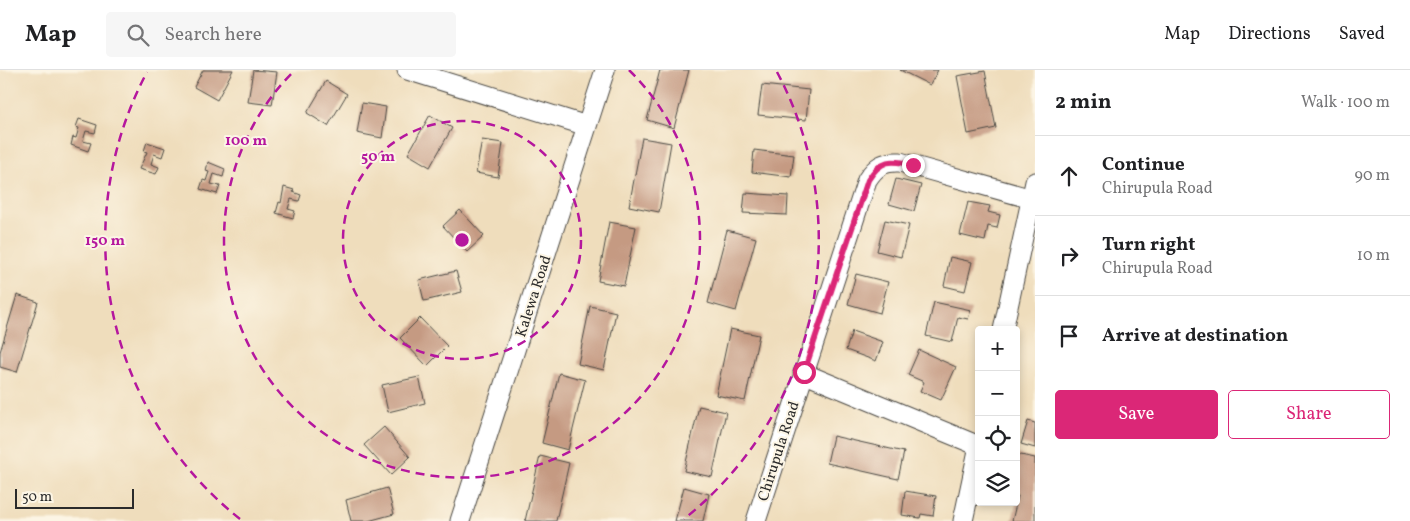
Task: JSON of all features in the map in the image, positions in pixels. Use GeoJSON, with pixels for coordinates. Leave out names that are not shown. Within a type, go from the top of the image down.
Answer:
{"type":"FeatureCollection","features":[{"type":"Feature","properties":{"kind":"street"},"geometry":{"type":"LineString","coordinates":[[407,70],[587,126]]}},
{"type":"Feature","properties":{"kind":"street","name":"Kalewa Road"},"geometry":{"type":"LineString","coordinates":[[460,521],[605,70]]}},
{"type":"Feature","properties":{"kind":"street","name":"Chirupula Road"},"geometry":{"type":"LineString","coordinates":[[756,521],[868,180],[880,164],[890,161],[900,162],[1033,190]]}},
{"type":"Feature","properties":{"kind":"street"},"geometry":{"type":"LineString","coordinates":[[1005,326],[1033,190]]}},
{"type":"Feature","properties":{"kind":"street"},"geometry":{"type":"LineString","coordinates":[[804,372],[975,444]]}},
{"type":"Feature","properties":{"kind":"street"},"geometry":{"type":"LineString","coordinates":[[963,521],[976,461]]}},
{"type":"Feature","properties":{"kind":"building"},"geometry":{"type":"Polygon","coordinates":[[[203,70],[233,70],[217,100],[194,87],[203,70]]]}},
{"type":"Feature","properties":{"kind":"building"},"geometry":{"type":"Polygon","coordinates":[[[253,70],[277,72],[272,105],[248,102],[253,70]]]}},
{"type":"Feature","properties":{"kind":"building"},"geometry":{"type":"Polygon","coordinates":[[[660,70],[689,70],[674,128],[647,120],[660,70]]]}},
{"type":"Feature","properties":{"kind":"building"},"geometry":{"type":"Polygon","coordinates":[[[900,70],[938,70],[930,85],[900,70]]]}},
{"type":"Feature","properties":{"kind":"building"},"geometry":{"type":"Polygon","coordinates":[[[985,71],[996,128],[968,134],[957,76],[985,71]]]}},
{"type":"Feature","properties":{"kind":"building"},"geometry":{"type":"Polygon","coordinates":[[[326,81],[347,94],[328,126],[307,113],[326,81]]]}},
{"type":"Feature","properties":{"kind":"building"},"geometry":{"type":"Polygon","coordinates":[[[762,85],[809,90],[806,120],[758,115],[762,85]]]}},
{"type":"Feature","properties":{"kind":"building"},"geometry":{"type":"Polygon","coordinates":[[[362,103],[386,107],[382,138],[357,133],[362,103]]]}},
{"type":"Feature","properties":{"kind":"building"},"geometry":{"type":"Polygon","coordinates":[[[430,115],[452,128],[430,167],[408,154],[430,115]]]}},
{"type":"Feature","properties":{"kind":"building"},"geometry":{"type":"Polygon","coordinates":[[[79,119],[97,125],[95,133],[86,131],[83,141],[91,143],[88,151],[71,145],[73,137],[76,138],[79,128],[76,127],[79,119]]]}},
{"type":"Feature","properties":{"kind":"building"},"geometry":{"type":"Polygon","coordinates":[[[642,138],[671,143],[659,212],[629,206],[642,138]]]}},
{"type":"Feature","properties":{"kind":"building"},"geometry":{"type":"Polygon","coordinates":[[[482,140],[503,143],[498,177],[476,173],[482,140]]]}},
{"type":"Feature","properties":{"kind":"building"},"geometry":{"type":"Polygon","coordinates":[[[147,142],[165,148],[162,157],[154,154],[151,164],[159,167],[156,174],[139,169],[147,152],[144,151],[147,142]]]}},
{"type":"Feature","properties":{"kind":"building"},"geometry":{"type":"Polygon","coordinates":[[[754,150],[794,155],[791,177],[752,172],[754,150]]]}},
{"type":"Feature","properties":{"kind":"building"},"geometry":{"type":"Polygon","coordinates":[[[208,162],[225,169],[223,177],[214,174],[211,184],[220,186],[217,194],[200,189],[203,180],[206,181],[209,172],[206,171],[208,162]]]}},
{"type":"Feature","properties":{"kind":"building"},"geometry":{"type":"Polygon","coordinates":[[[896,179],[921,185],[914,211],[889,204],[896,179]]]}},
{"type":"Feature","properties":{"kind":"building"},"geometry":{"type":"Polygon","coordinates":[[[284,187],[294,190],[293,192],[301,195],[299,201],[291,199],[288,209],[295,211],[293,218],[276,213],[279,202],[281,203],[284,187]]]}},
{"type":"Feature","properties":{"kind":"building"},"geometry":{"type":"Polygon","coordinates":[[[745,193],[788,196],[787,215],[743,213],[745,193]]]}},
{"type":"Feature","properties":{"kind":"building"},"geometry":{"type":"Polygon","coordinates":[[[968,202],[990,206],[988,212],[1000,215],[997,228],[988,226],[985,241],[960,235],[968,202]]]}},
{"type":"Feature","properties":{"kind":"building"},"geometry":{"type":"Polygon","coordinates":[[[460,210],[484,236],[467,252],[443,226],[460,210]]]}},
{"type":"Feature","properties":{"kind":"building"},"geometry":{"type":"Polygon","coordinates":[[[885,220],[909,225],[901,257],[877,251],[885,220]]]}},
{"type":"Feature","properties":{"kind":"building"},"geometry":{"type":"Polygon","coordinates":[[[609,222],[636,227],[624,286],[598,281],[609,222]]]}},
{"type":"Feature","properties":{"kind":"building"},"geometry":{"type":"Polygon","coordinates":[[[727,230],[756,238],[736,311],[708,303],[727,230]]]}},
{"type":"Feature","properties":{"kind":"building"},"geometry":{"type":"Polygon","coordinates":[[[950,257],[972,262],[965,291],[944,286],[950,257]]]}},
{"type":"Feature","properties":{"kind":"building"},"geometry":{"type":"Polygon","coordinates":[[[456,271],[462,292],[424,301],[419,280],[456,271]]]}},
{"type":"Feature","properties":{"kind":"building"},"geometry":{"type":"Polygon","coordinates":[[[856,274],[888,282],[880,313],[848,304],[856,274]]]}},
{"type":"Feature","properties":{"kind":"building"},"geometry":{"type":"Polygon","coordinates":[[[17,295],[38,302],[17,372],[0,367],[0,352],[17,295]]]}},
{"type":"Feature","properties":{"kind":"building"},"geometry":{"type":"Polygon","coordinates":[[[934,302],[971,310],[968,319],[958,317],[952,342],[926,336],[934,302]]]}},
{"type":"Feature","properties":{"kind":"building"},"geometry":{"type":"Polygon","coordinates":[[[590,306],[616,312],[604,370],[578,364],[590,306]]]}},
{"type":"Feature","properties":{"kind":"building"},"geometry":{"type":"Polygon","coordinates":[[[420,318],[447,346],[427,366],[400,338],[420,318]]]}},
{"type":"Feature","properties":{"kind":"building"},"geometry":{"type":"Polygon","coordinates":[[[730,329],[759,335],[745,401],[716,395],[730,329]]]}},
{"type":"Feature","properties":{"kind":"building"},"geometry":{"type":"Polygon","coordinates":[[[852,331],[883,342],[876,361],[846,350],[852,331]]]}},
{"type":"Feature","properties":{"kind":"building"},"geometry":{"type":"Polygon","coordinates":[[[919,350],[956,367],[941,400],[920,391],[924,382],[908,375],[919,350]]]}},
{"type":"Feature","properties":{"kind":"building"},"geometry":{"type":"Polygon","coordinates":[[[559,373],[585,380],[568,450],[542,443],[559,373]]]}},
{"type":"Feature","properties":{"kind":"building"},"geometry":{"type":"Polygon","coordinates":[[[419,377],[425,403],[388,412],[382,385],[419,377]]]}},
{"type":"Feature","properties":{"kind":"building"},"geometry":{"type":"Polygon","coordinates":[[[699,406],[726,412],[712,477],[684,471],[699,406]]]}},
{"type":"Feature","properties":{"kind":"building"},"geometry":{"type":"Polygon","coordinates":[[[1028,421],[1035,423],[1035,448],[1021,444],[1028,421]]]}},
{"type":"Feature","properties":{"kind":"building"},"geometry":{"type":"Polygon","coordinates":[[[384,427],[410,457],[391,475],[364,445],[384,427]]]}},
{"type":"Feature","properties":{"kind":"building"},"geometry":{"type":"Polygon","coordinates":[[[833,436],[904,452],[898,479],[827,463],[833,436]]]}},
{"type":"Feature","properties":{"kind":"building"},"geometry":{"type":"Polygon","coordinates":[[[1020,455],[1035,458],[1035,521],[1012,521],[1016,506],[1020,506],[1020,455]]]}},
{"type":"Feature","properties":{"kind":"building"},"geometry":{"type":"Polygon","coordinates":[[[540,456],[569,463],[556,521],[525,521],[540,456]]]}},
{"type":"Feature","properties":{"kind":"building"},"geometry":{"type":"Polygon","coordinates":[[[684,487],[709,494],[703,521],[675,521],[684,487]]]}},
{"type":"Feature","properties":{"kind":"building"},"geometry":{"type":"Polygon","coordinates":[[[387,488],[394,514],[368,521],[351,521],[346,500],[387,488]]]}},
{"type":"Feature","properties":{"kind":"building"},"geometry":{"type":"Polygon","coordinates":[[[905,491],[936,496],[933,516],[921,514],[920,518],[902,515],[905,491]]]}},
{"type":"Feature","properties":{"kind":"route"},"geometry":{"type":"LineString","coordinates":[[804,372],[868,180],[880,164],[890,161],[913,165]]}}]}
